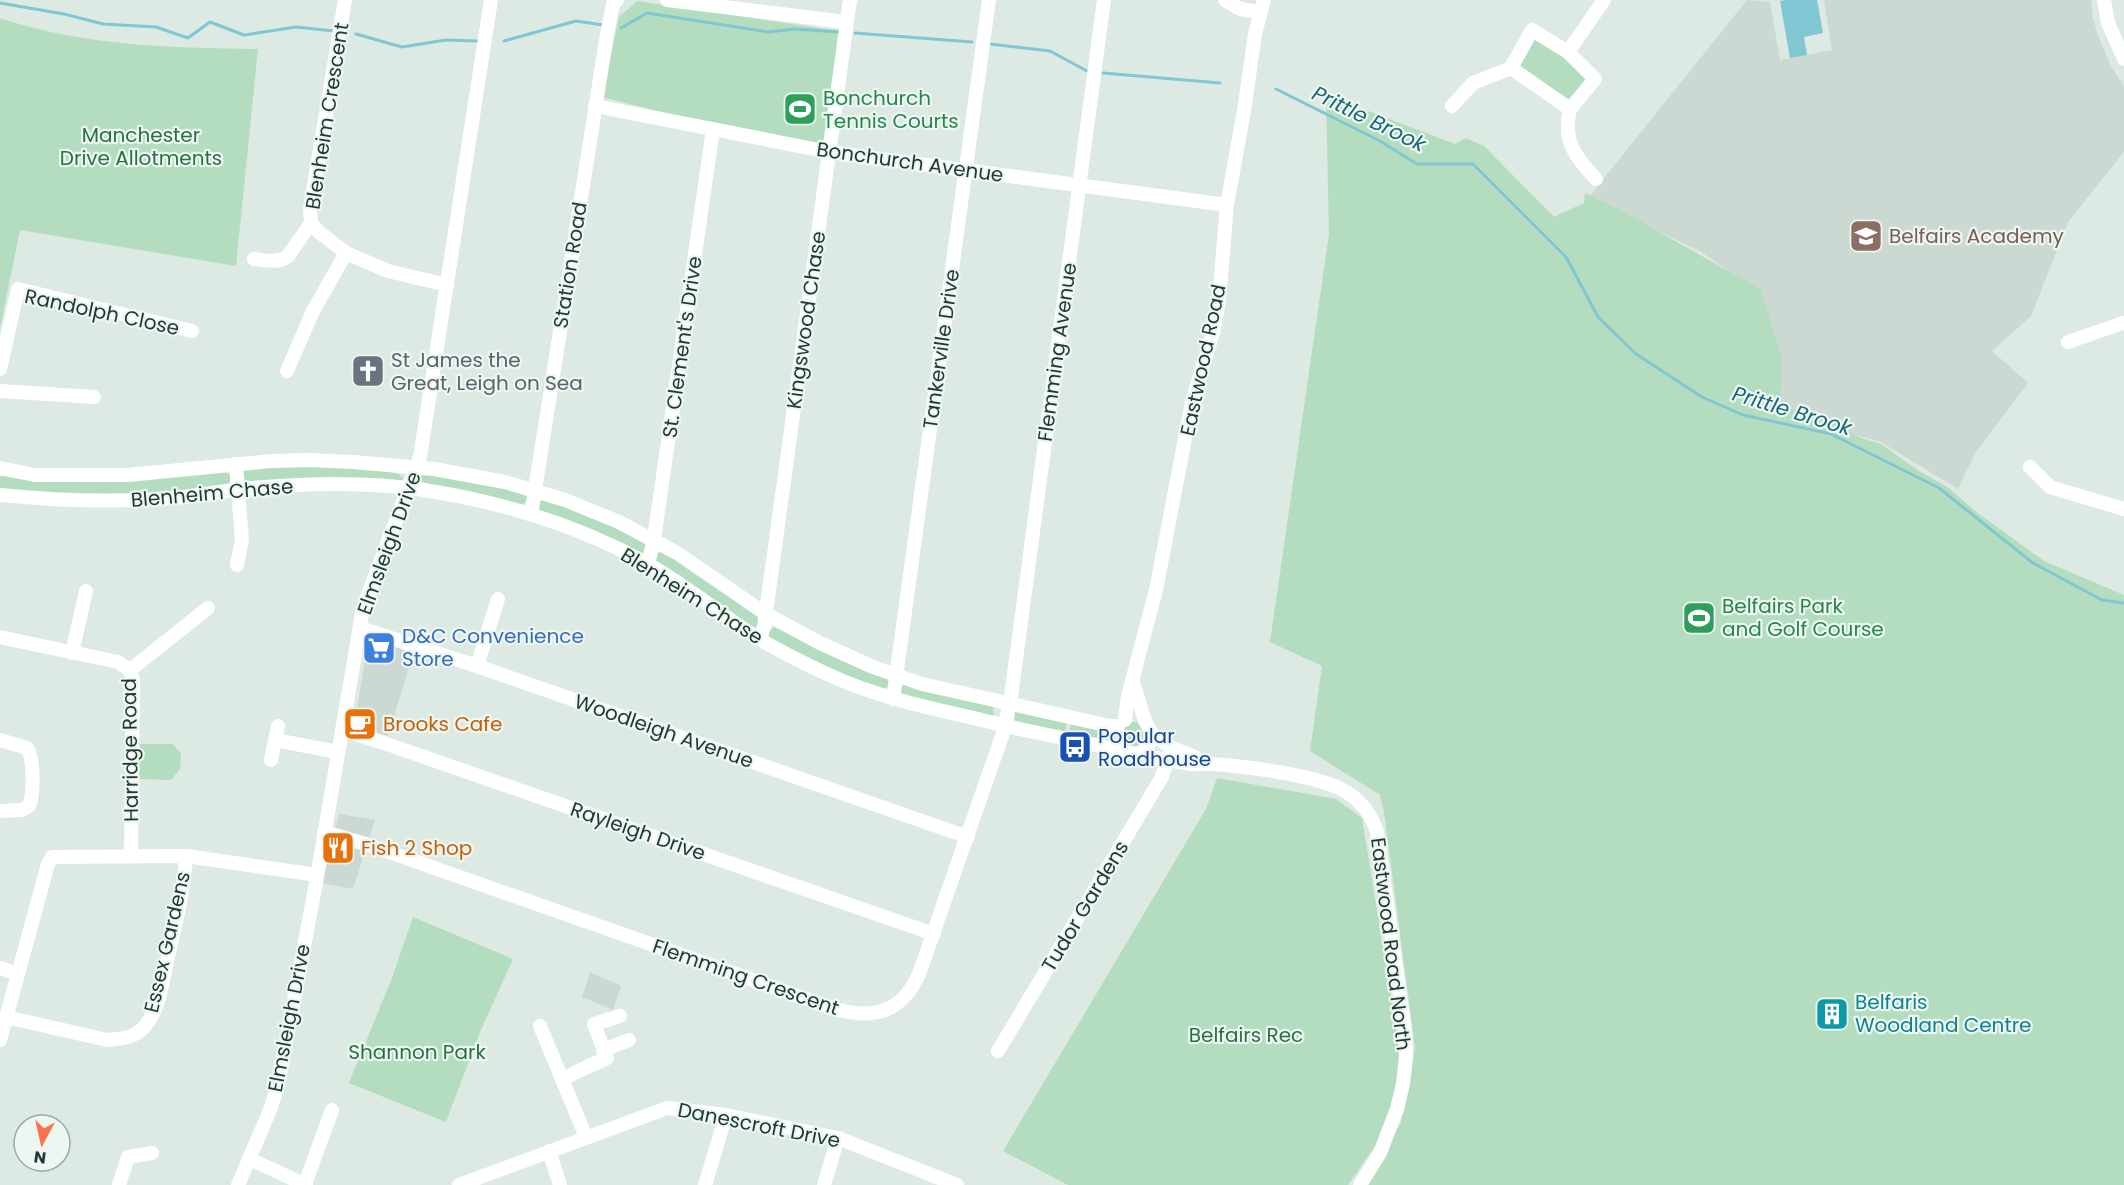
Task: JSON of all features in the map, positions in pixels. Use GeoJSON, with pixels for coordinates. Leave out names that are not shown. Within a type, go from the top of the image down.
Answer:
{"type":"FeatureCollection","features":[{"type":"Feature","properties":{"kind":"street","name":"Blenheim Crescent"},"geometry":{"type":"LineString","coordinates":[[345,0],[310,209],[311,223],[346,253],[387,271],[447,285]]}},
{"type":"Feature","properties":{"kind":"street","name":"Elmsleigh Drive"},"geometry":{"type":"LineString","coordinates":[[238,1185],[270,1110],[278,1084],[363,608],[409,489],[423,438],[491,0]]}},
{"type":"Feature","properties":{"kind":"street","name":"Station Road"},"geometry":{"type":"LineString","coordinates":[[531,515],[610,14],[617,0]]}},
{"type":"Feature","properties":{"kind":"street"},"geometry":{"type":"LineString","coordinates":[[667,0],[732,4],[846,22]]}},
{"type":"Feature","properties":{"kind":"street","name":"Kingswood Chase"},"geometry":{"type":"LineString","coordinates":[[759,639],[766,614],[850,0]]}},
{"type":"Feature","properties":{"kind":"street","name":"Tankerville Drive"},"geometry":{"type":"LineString","coordinates":[[893,699],[989,0]]}},
{"type":"Feature","properties":{"kind":"street","name":"Flemming Avenue"},"geometry":{"type":"LineString","coordinates":[[1010,704],[1104,0]]}},
{"type":"Feature","properties":{"kind":"street"},"geometry":{"type":"LineString","coordinates":[[1225,0],[1240,9],[1262,6]]}},
{"type":"Feature","properties":{"kind":"street"},"geometry":{"type":"LineString","coordinates":[[1568,52],[1604,0]]}},
{"type":"Feature","properties":{"kind":"street"},"geometry":{"type":"LineString","coordinates":[[2104,0],[2108,23],[2124,59]]}},
{"type":"Feature","properties":{"kind":"street","name":"Eastwood Road"},"geometry":{"type":"LineString","coordinates":[[1122,723],[1158,579],[1192,402],[1213,333],[1219,302],[1227,206],[1244,111],[1253,43],[1262,6]]}},
{"type":"Feature","properties":{"kind":"street"},"geometry":{"type":"LineString","coordinates":[[1452,106],[1473,83],[1511,68],[1532,30],[1568,52],[1595,79],[1570,110],[1566,126],[1575,155],[1596,179]]}},
{"type":"Feature","properties":{"kind":"street"},"geometry":{"type":"LineString","coordinates":[[1511,68],[1570,110]]}},
{"type":"Feature","properties":{"kind":"street","name":"Bonchurch Avenue"},"geometry":{"type":"LineString","coordinates":[[596,106],[829,152],[1227,206]]}},
{"type":"Feature","properties":{"kind":"street","name":"St. Clement's Drive"},"geometry":{"type":"LineString","coordinates":[[648,564],[654,540],[713,129]]}},
{"type":"Feature","properties":{"kind":"street"},"geometry":{"type":"LineString","coordinates":[[254,259],[283,260],[311,223]]}},
{"type":"Feature","properties":{"kind":"street"},"geometry":{"type":"LineString","coordinates":[[287,371],[313,311],[346,253]]}},
{"type":"Feature","properties":{"kind":"street","name":"Randolph Close"},"geometry":{"type":"LineString","coordinates":[[0,369],[18,289],[192,331]]}},
{"type":"Feature","properties":{"kind":"street"},"geometry":{"type":"LineString","coordinates":[[2068,342],[2124,323]]}},
{"type":"Feature","properties":{"kind":"street"},"geometry":{"type":"LineString","coordinates":[[0,391],[94,397]]}},
{"type":"Feature","properties":{"kind":"street","name":"Blenheim Chase"},"geometry":{"type":"LineString","coordinates":[[0,468],[35,475],[128,475],[236,464],[308,460],[416,467],[467,474],[534,490],[595,511],[677,553],[766,614],[830,648],[896,675],[922,684],[1110,726],[1122,723]]}},
{"type":"Feature","properties":{"kind":"street"},"geometry":{"type":"LineString","coordinates":[[236,464],[242,540],[237,565]]}},
{"type":"Feature","properties":{"kind":"street"},"geometry":{"type":"LineString","coordinates":[[2030,467],[2050,487],[2124,509]]}},
{"type":"Feature","properties":{"kind":"street","name":"Blenheim Chase"},"geometry":{"type":"LineString","coordinates":[[0,495],[55,500],[111,501],[183,497],[238,489],[326,485],[409,489],[470,499],[531,515],[588,536],[648,564],[759,639],[831,676],[893,699],[1130,753]]}},
{"type":"Feature","properties":{"kind":"street"},"geometry":{"type":"LineString","coordinates":[[72,653],[86,591]]}},
{"type":"Feature","properties":{"kind":"street"},"geometry":{"type":"LineString","coordinates":[[477,666],[498,598]]}},
{"type":"Feature","properties":{"kind":"street"},"geometry":{"type":"LineString","coordinates":[[130,670],[208,608]]}},
{"type":"Feature","properties":{"kind":"street","name":"Woodleigh Avenue"},"geometry":{"type":"LineString","coordinates":[[360,628],[477,666],[968,837]]}},
{"type":"Feature","properties":{"kind":"street","name":"Harridge Road"},"geometry":{"type":"LineString","coordinates":[[0,637],[118,663],[130,670],[133,680],[131,856]]}},
{"type":"Feature","properties":{"kind":"street"},"geometry":{"type":"LineString","coordinates":[[1133,682],[1145,721],[1152,734],[1175,750],[1208,763]]}},
{"type":"Feature","properties":{"kind":"street","name":"Flemming Crescent"},"geometry":{"type":"LineString","coordinates":[[324,832],[369,845],[854,1014],[870,1014],[886,1011],[901,1002],[912,990],[968,837],[1005,726],[1010,704]]}},
{"type":"Feature","properties":{"kind":"street"},"geometry":{"type":"LineString","coordinates":[[1145,721],[1137,718],[1122,723],[1116,739],[1120,747],[1130,753],[1167,760],[1195,765],[1208,763]]}},
{"type":"Feature","properties":{"kind":"street"},"geometry":{"type":"LineString","coordinates":[[271,760],[278,726]]}},
{"type":"Feature","properties":{"kind":"street","name":"Rayleigh Drive"},"geometry":{"type":"LineString","coordinates":[[342,730],[934,933]]}},
{"type":"Feature","properties":{"kind":"street"},"geometry":{"type":"LineString","coordinates":[[1130,753],[1146,749],[1152,734]]}},
{"type":"Feature","properties":{"kind":"street"},"geometry":{"type":"LineString","coordinates":[[0,740],[22,746],[30,752],[32,789],[31,803],[26,809],[0,811]]}},
{"type":"Feature","properties":{"kind":"street"},"geometry":{"type":"LineString","coordinates":[[275,740],[338,752]]}},
{"type":"Feature","properties":{"kind":"street","name":"Tudor Gardens"},"geometry":{"type":"LineString","coordinates":[[998,1051],[1162,777],[1167,760]]}},
{"type":"Feature","properties":{"kind":"street","name":"Eastwood Road North"},"geometry":{"type":"LineString","coordinates":[[1208,763],[1277,773],[1332,785],[1359,801],[1374,823],[1405,1031],[1403,1084],[1397,1109],[1380,1153],[1360,1185]]}},
{"type":"Feature","properties":{"kind":"street"},"geometry":{"type":"LineString","coordinates":[[0,1040],[48,864],[52,857],[186,856],[317,875]]}},
{"type":"Feature","properties":{"kind":"street","name":"Essex Gardens"},"geometry":{"type":"LineString","coordinates":[[6,1017],[107,1040],[123,1039],[136,1034],[144,1027],[158,1000],[181,899],[186,856]]}},
{"type":"Feature","properties":{"kind":"street"},"geometry":{"type":"LineString","coordinates":[[0,968],[18,974]]}},
{"type":"Feature","properties":{"kind":"street"},"geometry":{"type":"LineString","coordinates":[[562,1080],[607,1058],[594,1024],[620,1016]]}},
{"type":"Feature","properties":{"kind":"street"},"geometry":{"type":"LineString","coordinates":[[540,1026],[586,1137]]}},
{"type":"Feature","properties":{"kind":"street"},"geometry":{"type":"LineString","coordinates":[[603,1050],[629,1040]]}},
{"type":"Feature","properties":{"kind":"street","name":"Danescroft Drive"},"geometry":{"type":"LineString","coordinates":[[459,1185],[667,1108],[726,1115],[838,1138],[957,1185]]}},
{"type":"Feature","properties":{"kind":"street"},"geometry":{"type":"LineString","coordinates":[[250,1159],[305,1185],[332,1110]]}},
{"type":"Feature","properties":{"kind":"street"},"geometry":{"type":"LineString","coordinates":[[705,1185],[726,1115]]}},
{"type":"Feature","properties":{"kind":"street"},"geometry":{"type":"LineString","coordinates":[[824,1185],[838,1138]]}},
{"type":"Feature","properties":{"kind":"street"},"geometry":{"type":"LineString","coordinates":[[549,1151],[560,1185]]}},
{"type":"Feature","properties":{"kind":"street"},"geometry":{"type":"LineString","coordinates":[[119,1185],[128,1157],[152,1153]]}},
{"type":"Feature","properties":{"kind":"shaded area","name":"Belfairs Academy"},"geometry":{"type":"Polygon","coordinates":[[[1747,0],[1770,2],[1780,60],[1832,50],[1824,0],[2091,0],[2098,35],[2111,66],[2124,86],[2124,152],[2068,222],[2031,316],[1992,351],[2028,383],[1976,452],[1958,489],[1881,442],[1763,409],[1751,287],[1700,251],[1588,198],[1747,0]]]}},
{"type":"Feature","properties":{"kind":"shaded area"},"geometry":{"type":"Polygon","coordinates":[[[369,637],[413,654],[388,736],[354,725],[369,637]]]}},
{"type":"Feature","properties":{"kind":"shaded area"},"geometry":{"type":"Polygon","coordinates":[[[339,814],[375,820],[353,889],[322,883],[339,814]]]}},
{"type":"Feature","properties":{"kind":"shaded area"},"geometry":{"type":"Polygon","coordinates":[[[590,972],[621,986],[613,1010],[582,997],[590,972]]]}},
{"type":"Feature","properties":{"kind":"green space"},"geometry":{"type":"Polygon","coordinates":[[[637,1],[839,31],[823,144],[713,125],[602,97],[619,17],[637,1]]]}},
{"type":"Feature","properties":{"kind":"green space","name":"Manchester Drive Allotments"},"geometry":{"type":"Polygon","coordinates":[[[0,18],[63,35],[128,44],[258,49],[236,266],[20,230],[0,328],[0,18]]]}},
{"type":"Feature","properties":{"kind":"green space"},"geometry":{"type":"Polygon","coordinates":[[[1533,35],[1566,54],[1591,79],[1570,105],[1514,67],[1533,35]]]}},
{"type":"Feature","properties":{"kind":"green space","name":"Belfairs Park and Golf Course"},"geometry":{"type":"Polygon","coordinates":[[[1326,95],[1455,144],[1466,138],[1484,146],[1554,217],[1584,203],[1585,193],[1626,213],[1760,289],[1782,358],[1780,407],[1819,415],[1861,438],[1881,444],[1919,471],[1949,488],[1975,511],[2044,561],[2124,595],[2124,1185],[1365,1185],[1401,1122],[1415,1048],[1384,812],[1380,795],[1310,751],[1322,666],[1270,642],[1329,234],[1326,95]]]}},
{"type":"Feature","properties":{"kind":"green space"},"geometry":{"type":"Polygon","coordinates":[[[284,466],[366,467],[382,469],[403,478],[402,482],[249,483],[242,480],[244,470],[284,466]]]}},
{"type":"Feature","properties":{"kind":"green space"},"geometry":{"type":"Polygon","coordinates":[[[224,471],[231,476],[229,484],[167,494],[106,496],[0,490],[0,477],[5,475],[35,482],[60,482],[138,480],[224,471]]]}},
{"type":"Feature","properties":{"kind":"green space"},"geometry":{"type":"Polygon","coordinates":[[[424,472],[523,492],[527,496],[527,501],[521,505],[424,483],[420,478],[424,472]]]}},
{"type":"Feature","properties":{"kind":"green space"},"geometry":{"type":"Polygon","coordinates":[[[542,499],[621,530],[646,544],[645,551],[641,554],[539,512],[538,502],[542,499]]]}},
{"type":"Feature","properties":{"kind":"green space"},"geometry":{"type":"Polygon","coordinates":[[[664,552],[759,616],[758,627],[754,628],[655,562],[656,555],[664,552]]]}},
{"type":"Feature","properties":{"kind":"green space"},"geometry":{"type":"Polygon","coordinates":[[[775,627],[888,678],[889,687],[880,690],[831,670],[769,638],[769,631],[775,627]]]}},
{"type":"Feature","properties":{"kind":"green space"},"geometry":{"type":"Polygon","coordinates":[[[906,683],[993,704],[994,719],[900,694],[900,687],[906,683]]]}},
{"type":"Feature","properties":{"kind":"green space"},"geometry":{"type":"Polygon","coordinates":[[[1017,711],[1068,720],[1064,734],[1015,722],[1014,713],[1017,711]]]}},
{"type":"Feature","properties":{"kind":"green space"},"geometry":{"type":"Polygon","coordinates":[[[1072,720],[1104,727],[1101,742],[1069,735],[1072,720]]]}},
{"type":"Feature","properties":{"kind":"green space"},"geometry":{"type":"Polygon","coordinates":[[[1133,722],[1142,726],[1146,735],[1142,744],[1133,748],[1124,744],[1120,735],[1124,726],[1133,722]]]}},
{"type":"Feature","properties":{"kind":"green space"},"geometry":{"type":"Polygon","coordinates":[[[138,744],[173,744],[181,754],[180,769],[171,780],[137,779],[138,744]]]}},
{"type":"Feature","properties":{"kind":"green space","name":"Belfairs Rec"},"geometry":{"type":"Polygon","coordinates":[[[1217,778],[1336,799],[1362,818],[1401,1057],[1389,1126],[1348,1185],[1068,1185],[1003,1151],[1206,809],[1217,778]]]}},
{"type":"Feature","properties":{"kind":"green space","name":"Shannon Park"},"geometry":{"type":"Polygon","coordinates":[[[413,917],[513,959],[480,1032],[446,1122],[349,1083],[392,978],[413,917]]]}},
{"type":"Feature","properties":{"kind":"water"},"geometry":{"type":"Polygon","coordinates":[[[1817,0],[1823,33],[1804,37],[1807,55],[1790,58],[1780,1],[1817,0]]]}},
{"type":"Feature","properties":{"kind":"waterway","name":"Prittle Brook"},"geometry":{"type":"LineString","coordinates":[[0,3],[64,14],[103,24],[156,27],[188,38],[210,22],[244,35],[296,27],[334,31]]}},
{"type":"Feature","properties":{"kind":"waterway","name":"Prittle Brook"},"geometry":{"type":"LineString","coordinates":[[621,28],[647,13],[769,32],[794,29],[840,32]]}},
{"type":"Feature","properties":{"kind":"waterway","name":"Prittle Brook"},"geometry":{"type":"LineString","coordinates":[[504,41],[576,21],[603,25]]}},
{"type":"Feature","properties":{"kind":"waterway","name":"Prittle Brook"},"geometry":{"type":"LineString","coordinates":[[855,33],[972,42]]}},
{"type":"Feature","properties":{"kind":"waterway","name":"Prittle Brook"},"geometry":{"type":"LineString","coordinates":[[356,34],[402,47],[446,40],[477,41]]}},
{"type":"Feature","properties":{"kind":"waterway","name":"Prittle Brook"},"geometry":{"type":"LineString","coordinates":[[990,44],[1050,51],[1087,71]]}},
{"type":"Feature","properties":{"kind":"waterway","name":"Prittle Brook"},"geometry":{"type":"LineString","coordinates":[[1103,73],[1220,83]]}},
{"type":"Feature","properties":{"kind":"waterway","name":"Prittle Brook"},"geometry":{"type":"LineString","coordinates":[[1276,89],[1380,141],[1417,164],[1473,164],[1566,257],[1598,317],[1636,354],[1702,397],[1743,415],[1831,434],[1939,488],[2033,563],[2102,600],[2124,603]]}},
{"type":"Feature","properties":{"kind":"place","name":"Bonchurch Tennis Courts"},"geometry":{"type":"Point","coordinates":[800,109]}},
{"type":"Feature","properties":{"kind":"place","name":"Belfairs Academy"},"geometry":{"type":"Point","coordinates":[1866,236]}},
{"type":"Feature","properties":{"kind":"place","name":"St James the Great, Leigh on Sea"},"geometry":{"type":"Point","coordinates":[368,371]}},
{"type":"Feature","properties":{"kind":"place","name":"Belfairs Park and Golf Course"},"geometry":{"type":"Point","coordinates":[1699,618]}},
{"type":"Feature","properties":{"kind":"place","name":"D&C Convenience Store"},"geometry":{"type":"Point","coordinates":[379,648]}},
{"type":"Feature","properties":{"kind":"place","name":"Brooks Cafe"},"geometry":{"type":"Point","coordinates":[360,724]}},
{"type":"Feature","properties":{"kind":"place","name":"Popular Roadhouse"},"geometry":{"type":"Point","coordinates":[1075,747]}},
{"type":"Feature","properties":{"kind":"place","name":"Fish 2 Shop"},"geometry":{"type":"Point","coordinates":[338,848]}},
{"type":"Feature","properties":{"kind":"place","name":"Belfaris Woodland Centre"},"geometry":{"type":"Point","coordinates":[1832,1014]}}]}
